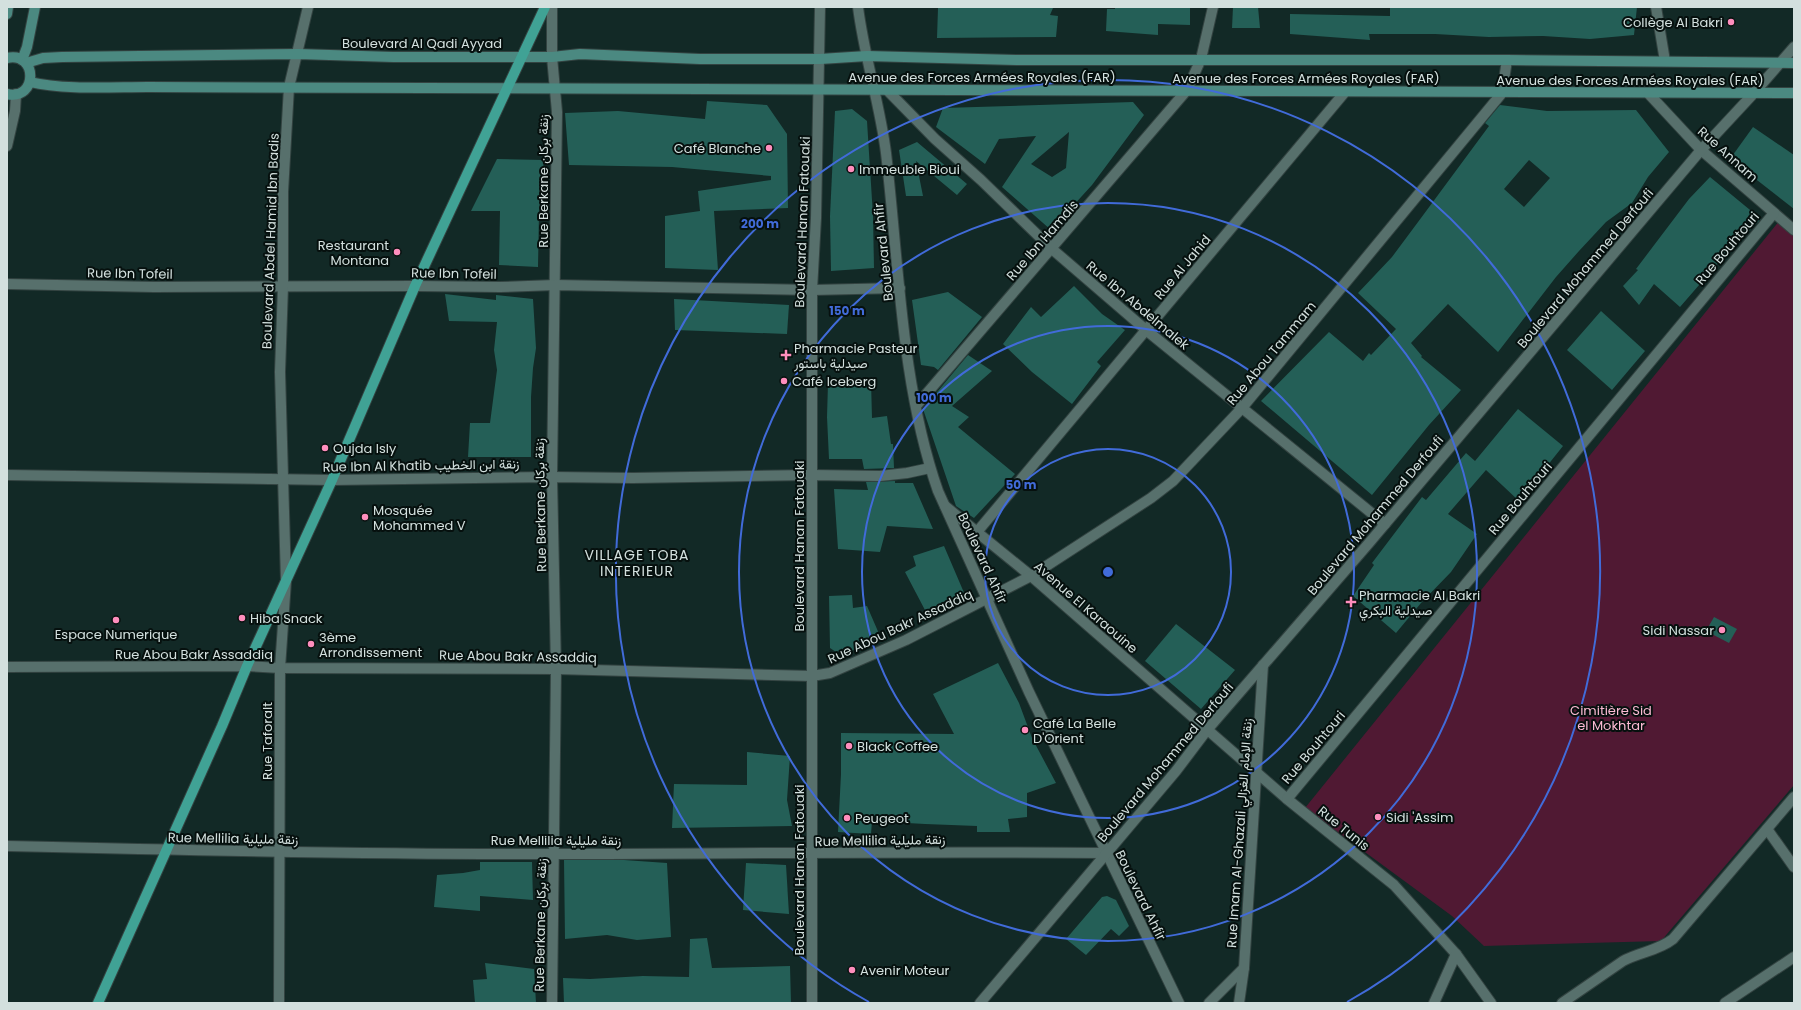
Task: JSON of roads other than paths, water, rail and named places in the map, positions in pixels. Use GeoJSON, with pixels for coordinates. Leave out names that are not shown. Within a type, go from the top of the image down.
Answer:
{"type":"FeatureCollection","features":[{"type":"Feature","properties":{"kind":"main road"},"geometry":{"type":"LineString","coordinates":[[7,14],[8,7]]}},
{"type":"Feature","properties":{"kind":"main road"},"geometry":{"type":"LineString","coordinates":[[24,62],[35,7]]}},
{"type":"Feature","properties":{"kind":"main road"},"geometry":{"type":"LineString","coordinates":[[98,1003],[222,726],[247,666],[332,480],[416,286],[521,56],[545,7]]}},
{"type":"Feature","properties":{"kind":"main road","name":"Boulevard Al Qadi Ayyad"},"geometry":{"type":"LineString","coordinates":[[24,62],[44,58],[62,57],[298,54],[393,57],[552,57],[580,54],[700,59],[820,59]]}},
{"type":"Feature","properties":{"kind":"main road","name":"Avenue des Forces Armées Royales (FAR)"},"geometry":{"type":"LineString","coordinates":[[820,59],[866,56],[1016,60],[1507,60],[1794,63]]}},
{"type":"Feature","properties":{"kind":"main road"},"geometry":{"type":"LineString","coordinates":[[7,58],[13,57],[24,62],[31,73],[30,82],[25,90],[12,94]]}},
{"type":"Feature","properties":{"kind":"main road"},"geometry":{"type":"LineString","coordinates":[[30,82],[70,86],[289,88],[507,87],[818,89]]}},
{"type":"Feature","properties":{"kind":"main road","name":"Avenue des Forces Armées Royales (FAR)"},"geometry":{"type":"LineString","coordinates":[[818,89],[888,91],[1187,90],[1502,93],[1794,93]]}},
{"type":"Feature","properties":{"kind":"street","name":"Boulevard Abdel Hamid Ibn Badis"},"geometry":{"type":"LineString","coordinates":[[283,479],[280,372],[283,286],[283,192],[291,73],[298,54],[308,7]]}},
{"type":"Feature","properties":{"kind":"street","name":"Rue Berkane زنقة بركان"},"geometry":{"type":"LineString","coordinates":[[552,7],[552,57],[557,112],[552,477],[556,669],[552,1003]]}},
{"type":"Feature","properties":{"kind":"street","name":"Boulevard Hanan Fatouaki"},"geometry":{"type":"LineString","coordinates":[[812,1003],[812,290],[816,218],[820,7]]}},
{"type":"Feature","properties":{"kind":"street","name":"Boulevard Ahfir"},"geometry":{"type":"LineString","coordinates":[[858,7],[866,56],[886,152],[909,371],[930,468],[945,506],[1029,692],[1179,1003]]}},
{"type":"Feature","properties":{"kind":"street","name":"Rue Ibn Hamdis"},"geometry":{"type":"LineString","coordinates":[[916,406],[1187,90],[1201,59],[1213,7]]}},
{"type":"Feature","properties":{"kind":"street"},"geometry":{"type":"LineString","coordinates":[[1656,7],[1665,61]]}},
{"type":"Feature","properties":{"kind":"street","name":"Boulevard Mohammed Derfoufi"},"geometry":{"type":"LineString","coordinates":[[980,1003],[1176,771],[1207,730],[1385,524],[1701,150],[1794,47]]}},
{"type":"Feature","properties":{"kind":"street"},"geometry":{"type":"LineString","coordinates":[[1502,93],[1507,60]]}},
{"type":"Feature","properties":{"kind":"street","name":"Rue Ibn Abdelmalek"},"geometry":{"type":"LineString","coordinates":[[888,91],[936,139],[1052,249],[1146,330],[1385,524]]}},
{"type":"Feature","properties":{"kind":"street","name":"Rue Al Jahid"},"geometry":{"type":"LineString","coordinates":[[977,532],[1345,92]]}},
{"type":"Feature","properties":{"kind":"street","name":"Rue Abou Tammam"},"geometry":{"type":"LineString","coordinates":[[987,599],[1031,576],[1151,498],[1173,481],[1242,408],[1502,93]]}},
{"type":"Feature","properties":{"kind":"street","name":"Rue Annam"},"geometry":{"type":"LineString","coordinates":[[1648,93],[1701,150],[1794,230]]}},
{"type":"Feature","properties":{"kind":"street"},"geometry":{"type":"LineString","coordinates":[[7,146],[15,111],[12,94]]}},
{"type":"Feature","properties":{"kind":"street","name":"Rue Bouhtouri"},"geometry":{"type":"LineString","coordinates":[[1287,799],[1774,213]]}},
{"type":"Feature","properties":{"kind":"street","name":"Rue Ibn Tofeil"},"geometry":{"type":"LineString","coordinates":[[7,284],[154,287],[500,287],[555,285],[812,290],[900,288]]}},
{"type":"Feature","properties":{"kind":"street","name":"Rue Ibn Al Khatib زنقة ابن الخطيب"},"geometry":{"type":"LineString","coordinates":[[7,475],[332,480],[552,477],[633,478],[811,475],[880,476],[907,474],[930,468]]}},
{"type":"Feature","properties":{"kind":"street","name":"Rue Taforalt"},"geometry":{"type":"LineString","coordinates":[[279,1003],[280,668],[286,581],[283,479]]}},
{"type":"Feature","properties":{"kind":"street","name":"Avenue El Karaouine"},"geometry":{"type":"LineString","coordinates":[[945,506],[1031,576],[1207,730]]}},
{"type":"Feature","properties":{"kind":"street","name":"Rue Abou Bakr Assaddiq"},"geometry":{"type":"LineString","coordinates":[[7,667],[247,666],[280,668],[556,669],[812,676],[830,673],[906,640],[987,599]]}},
{"type":"Feature","properties":{"kind":"street","name":"Rue Imam Al-Ghazali زنقة الإمام الغزالي"},"geometry":{"type":"LineString","coordinates":[[1239,1003],[1244,968],[1263,665]]}},
{"type":"Feature","properties":{"kind":"street","name":"Rue Tunis"},"geometry":{"type":"LineString","coordinates":[[1207,730],[1287,799],[1394,885],[1456,954],[1491,1003]]}},
{"type":"Feature","properties":{"kind":"street"},"geometry":{"type":"LineString","coordinates":[[1562,1003],[1623,961],[1633,956],[1659,948],[1669,942],[1794,797]]}},
{"type":"Feature","properties":{"kind":"street"},"geometry":{"type":"LineString","coordinates":[[1767,829],[1794,867]]}},
{"type":"Feature","properties":{"kind":"street","name":"Rue Mellilia زنقة مليلية"},"geometry":{"type":"LineString","coordinates":[[7,846],[167,850],[554,853],[1106,853]]}},
{"type":"Feature","properties":{"kind":"street"},"geometry":{"type":"LineString","coordinates":[[1434,1003],[1456,954]]}},
{"type":"Feature","properties":{"kind":"street"},"geometry":{"type":"LineString","coordinates":[[1725,1003],[1794,957]]}},
{"type":"Feature","properties":{"kind":"street"},"geometry":{"type":"LineString","coordinates":[[1209,1003],[1244,968]]}},
{"type":"Feature","properties":{"kind":"place","name":"Collège Al Bakri"},"geometry":{"type":"Point","coordinates":[1731,22]}},
{"type":"Feature","properties":{"kind":"place","name":"Café Blanche"},"geometry":{"type":"Point","coordinates":[769,148]}},
{"type":"Feature","properties":{"kind":"place","name":"Immeuble Bioui"},"geometry":{"type":"Point","coordinates":[851,169]}},
{"type":"Feature","properties":{"kind":"place","name":"Restaurant Montana"},"geometry":{"type":"Point","coordinates":[397,252]}},
{"type":"Feature","properties":{"kind":"place","name":"Pharmacie Pasteur صيدلية باستور"},"geometry":{"type":"Point","coordinates":[786,355]}},
{"type":"Feature","properties":{"kind":"place","name":"Café Iceberg"},"geometry":{"type":"Point","coordinates":[784,381]}},
{"type":"Feature","properties":{"kind":"place","name":"Oujda Isly"},"geometry":{"type":"Point","coordinates":[325,448]}},
{"type":"Feature","properties":{"kind":"place","name":"Mosquée Mohammed V"},"geometry":{"type":"Point","coordinates":[365,517]}},
{"type":"Feature","properties":{"kind":"place","name":"Pharmacie Al Bakri صيدلية البكري"},"geometry":{"type":"Point","coordinates":[1351,602]}},
{"type":"Feature","properties":{"kind":"place","name":"Hiba Snack"},"geometry":{"type":"Point","coordinates":[242,618]}},
{"type":"Feature","properties":{"kind":"place","name":"Espace Numerique"},"geometry":{"type":"Point","coordinates":[116,620]}},
{"type":"Feature","properties":{"kind":"place","name":"Sidi Nassar"},"geometry":{"type":"Point","coordinates":[1722,630]}},
{"type":"Feature","properties":{"kind":"place","name":"3ème Arrondissement"},"geometry":{"type":"Point","coordinates":[311,644]}},
{"type":"Feature","properties":{"kind":"place","name":"Café La Belle D'Orient"},"geometry":{"type":"Point","coordinates":[1025,730]}},
{"type":"Feature","properties":{"kind":"place","name":"Black Coffee"},"geometry":{"type":"Point","coordinates":[849,746]}},
{"type":"Feature","properties":{"kind":"place","name":"Sidi 'Assim"},"geometry":{"type":"Point","coordinates":[1378,817]}},
{"type":"Feature","properties":{"kind":"place","name":"Peugeot"},"geometry":{"type":"Point","coordinates":[847,818]}},
{"type":"Feature","properties":{"kind":"place","name":"Avenir Moteur"},"geometry":{"type":"Point","coordinates":[852,970]}},
{"type":"Feature","properties":{"kind":"district","name":"VILLAGE TOBA INTERIEUR"},"geometry":{"type":"Point","coordinates":[637,564]}},
{"type":"Feature","properties":{"kind":"park label","name":"Cimitière Sid el Mokhtar"},"geometry":{"type":"Point","coordinates":[1611,718]}}]}
